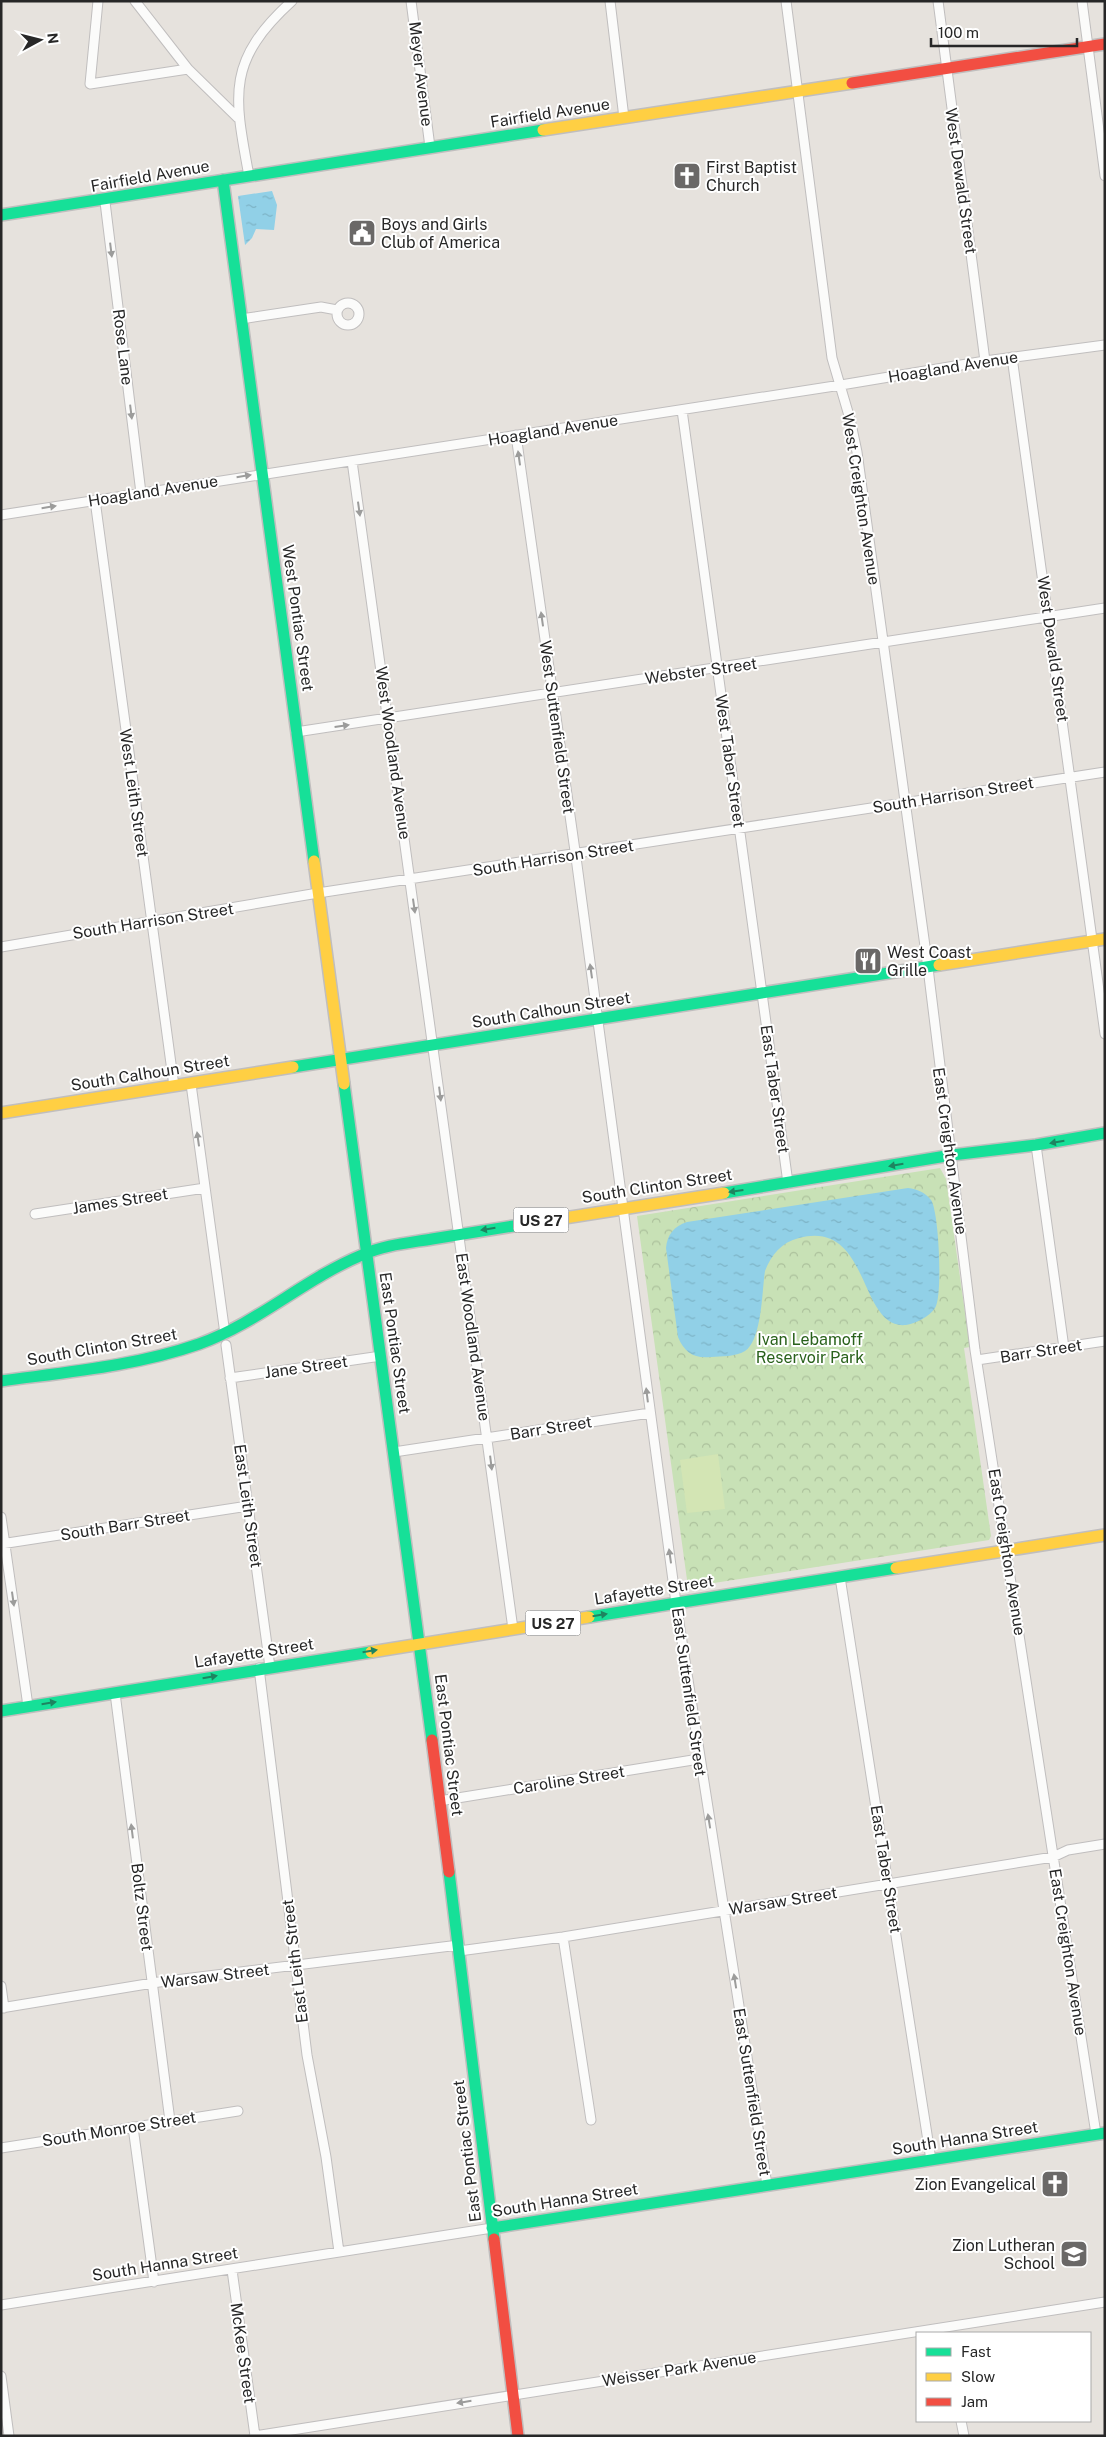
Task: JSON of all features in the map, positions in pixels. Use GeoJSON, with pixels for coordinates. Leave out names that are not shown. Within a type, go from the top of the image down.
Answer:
{"type":"FeatureCollection","features":[{"type":"Feature","properties":{"kind":"main road","name":"Fairfield Avenue"},"geometry":{"type":"LineString","coordinates":[[1,215],[105,202],[223,180],[430,147],[1105,44]]}},
{"type":"Feature","properties":{"kind":"main road","name":"West Pontiac Street"},"geometry":{"type":"LineString","coordinates":[[223,180],[340,1059]]}},
{"type":"Feature","properties":{"kind":"main road","name":"South Calhoun Street"},"geometry":{"type":"LineString","coordinates":[[1,1113],[1105,939]]}},
{"type":"Feature","properties":{"kind":"main road","name":"East Pontiac Street"},"geometry":{"type":"LineString","coordinates":[[340,1059],[459,1948],[518,2436]]}},
{"type":"Feature","properties":{"kind":"main road","name":"South Clinton Street"},"geometry":{"type":"LineString","coordinates":[[1,1381],[170,1353],[225,1339],[336,1265],[366,1252],[414,1240],[788,1183],[952,1155],[1036,1146],[1105,1133]]}},
{"type":"Feature","properties":{"kind":"main road","name":"Lafayette Street"},"geometry":{"type":"LineString","coordinates":[[1,1711],[264,1667],[1105,1535]]}},
{"type":"Feature","properties":{"kind":"main road","name":"South Hanna Street"},"geometry":{"type":"LineString","coordinates":[[492,2228],[1100,2134]]}},
{"type":"Feature","properties":{"kind":"street"},"geometry":{"type":"LineString","coordinates":[[98,1],[90,84],[188,69]]}},
{"type":"Feature","properties":{"kind":"street"},"geometry":{"type":"LineString","coordinates":[[135,1],[188,69],[238,118]]}},
{"type":"Feature","properties":{"kind":"street"},"geometry":{"type":"LineString","coordinates":[[249,176],[238,118],[237,88],[251,47],[269,22],[292,1]]}},
{"type":"Feature","properties":{"kind":"street","name":"Meyer Avenue"},"geometry":{"type":"LineString","coordinates":[[411,1],[430,147]]}},
{"type":"Feature","properties":{"kind":"street"},"geometry":{"type":"LineString","coordinates":[[610,1],[624,118]]}},
{"type":"Feature","properties":{"kind":"street","name":"West Creighton Avenue"},"geometry":{"type":"LineString","coordinates":[[786,1],[832,358],[841,385],[857,452],[928,968]]}},
{"type":"Feature","properties":{"kind":"street","name":"West Dewald Street"},"geometry":{"type":"LineString","coordinates":[[938,1],[985,360]]}},
{"type":"Feature","properties":{"kind":"street"},"geometry":{"type":"LineString","coordinates":[[1082,1],[1105,176]]}},
{"type":"Feature","properties":{"kind":"street","name":"Rose Lane"},"geometry":{"type":"LineString","coordinates":[[105,202],[141,493]]}},
{"type":"Feature","properties":{"kind":"street"},"geometry":{"type":"LineString","coordinates":[[242,319],[322,307],[338,310]]}},
{"type":"Feature","properties":{"kind":"street","name":"Hoagland Avenue"},"geometry":{"type":"LineString","coordinates":[[1,515],[841,385],[985,360],[1105,345]]}},
{"type":"Feature","properties":{"kind":"street","name":"West Dewald Street"},"geometry":{"type":"LineString","coordinates":[[1012,357],[1105,1034]]}},
{"type":"Feature","properties":{"kind":"street","name":"West Taber Street"},"geometry":{"type":"LineString","coordinates":[[682,410],[762,994]]}},
{"type":"Feature","properties":{"kind":"street","name":"West Suttenfield Street"},"geometry":{"type":"LineString","coordinates":[[516,435],[576,854],[597,1019]]}},
{"type":"Feature","properties":{"kind":"street","name":"West Woodland Avenue"},"geometry":{"type":"LineString","coordinates":[[352,461],[433,1045]]}},
{"type":"Feature","properties":{"kind":"street","name":"West Leith Street"},"geometry":{"type":"LineString","coordinates":[[95,500],[174,1086]]}},
{"type":"Feature","properties":{"kind":"street","name":"Webster Street"},"geometry":{"type":"LineString","coordinates":[[296,732],[388,720],[1105,608]]}},
{"type":"Feature","properties":{"kind":"street","name":"South Harrison Street"},"geometry":{"type":"LineString","coordinates":[[1,947],[318,893],[1105,772]]}},
{"type":"Feature","properties":{"kind":"street","name":"East Creighton Avenue"},"geometry":{"type":"LineString","coordinates":[[928,968],[977,1360],[1053,1856],[1100,2134]]}},
{"type":"Feature","properties":{"kind":"street","name":"East Taber Street"},"geometry":{"type":"LineString","coordinates":[[762,994],[788,1183]]}},
{"type":"Feature","properties":{"kind":"street","name":"East Suttenfield Street"},"geometry":{"type":"LineString","coordinates":[[597,1019],[676,1603],[767,2185]]}},
{"type":"Feature","properties":{"kind":"street","name":"East Woodland Avenue"},"geometry":{"type":"LineString","coordinates":[[433,1045],[513,1629]]}},
{"type":"Feature","properties":{"kind":"street","name":"East Leith Street"},"geometry":{"type":"LineString","coordinates":[[191,1084],[248,1506],[307,2055],[321,2124],[339,2252]]}},
{"type":"Feature","properties":{"kind":"street"},"geometry":{"type":"LineString","coordinates":[[1036,1146],[1064,1348]]}},
{"type":"Feature","properties":{"kind":"street","name":"James Street"},"geometry":{"type":"LineString","coordinates":[[35,1214],[205,1188]]}},
{"type":"Feature","properties":{"kind":"street","name":"Barr Street"},"geometry":{"type":"LineString","coordinates":[[977,1360],[1105,1341]]}},
{"type":"Feature","properties":{"kind":"street","name":"Jane Street"},"geometry":{"type":"LineString","coordinates":[[230,1378],[381,1356]]}},
{"type":"Feature","properties":{"kind":"street","name":"Barr Street"},"geometry":{"type":"LineString","coordinates":[[394,1452],[650,1413]]}},
{"type":"Feature","properties":{"kind":"street","name":"South Barr Street"},"geometry":{"type":"LineString","coordinates":[[3,1543],[248,1506]]}},
{"type":"Feature","properties":{"kind":"street"},"geometry":{"type":"LineString","coordinates":[[1,1516],[3,1543],[28,1706]]}},
{"type":"Feature","properties":{"kind":"street","name":"East Taber Street"},"geometry":{"type":"LineString","coordinates":[[840,1577],[931,2160]]}},
{"type":"Feature","properties":{"kind":"street","name":"Boltz Street"},"geometry":{"type":"LineString","coordinates":[[115,1693],[170,2121]]}},
{"type":"Feature","properties":{"kind":"street","name":"Caroline Street"},"geometry":{"type":"LineString","coordinates":[[439,1801],[699,1759]]}},
{"type":"Feature","properties":{"kind":"street","name":"Warsaw Street"},"geometry":{"type":"LineString","coordinates":[[3,2008],[151,1984],[296,1965],[563,1937],[888,1885],[1053,1856],[1068,1850],[1105,1844]]}},
{"type":"Feature","properties":{"kind":"street"},"geometry":{"type":"LineString","coordinates":[[563,1937],[591,2120]]}},
{"type":"Feature","properties":{"kind":"street"},"geometry":{"type":"LineString","coordinates":[[1,1986],[3,2008]]}},
{"type":"Feature","properties":{"kind":"street","name":"South Monroe Street"},"geometry":{"type":"LineString","coordinates":[[1,2148],[238,2111]]}},
{"type":"Feature","properties":{"kind":"street"},"geometry":{"type":"LineString","coordinates":[[132,2127],[154,2282]]}},
{"type":"Feature","properties":{"kind":"street","name":"South Hanna Street"},"geometry":{"type":"LineString","coordinates":[[1,2305],[492,2228]]}},
{"type":"Feature","properties":{"kind":"street","name":"McKee Street"},"geometry":{"type":"LineString","coordinates":[[232,2270],[254,2436]]}},
{"type":"Feature","properties":{"kind":"street","name":"Weisser Park Avenue"},"geometry":{"type":"LineString","coordinates":[[946,2331],[1105,2302]]}},
{"type":"Feature","properties":{"kind":"street","name":"Weisser Park Avenue"},"geometry":{"type":"LineString","coordinates":[[254,2436],[512,2394],[916,2335]]}},
{"type":"Feature","properties":{"kind":"street"},"geometry":{"type":"LineString","coordinates":[[1,2376],[9,2436]]}},
{"type":"Feature","properties":{"kind":"street"},"geometry":{"type":"LineString","coordinates":[[961,2422],[964,2436]]}},
{"type":"Feature","properties":{"kind":"green space","name":"Ivan Lebamoff Reservoir Park"},"geometry":{"type":"Polygon","coordinates":[[[940,1168],[946,1179],[970,1347],[964,1348],[991,1536],[989,1540],[688,1587],[637,1216],[940,1168]]]}},
{"type":"Feature","properties":{"kind":"green space"},"geometry":{"type":"Polygon","coordinates":[[[718,1454],[725,1509],[687,1513],[680,1460],[718,1454]]]}},
{"type":"Feature","properties":{"kind":"water"},"geometry":{"type":"Polygon","coordinates":[[[272,191],[277,205],[274,230],[256,229],[252,238],[245,245],[238,196],[272,191]]]}},
{"type":"Feature","properties":{"kind":"water"},"geometry":{"type":"Polygon","coordinates":[[[908,1188],[921,1191],[929,1197],[934,1207],[936,1220],[939,1288],[935,1308],[926,1317],[906,1325],[891,1322],[879,1311],[852,1258],[839,1244],[822,1236],[799,1238],[782,1246],[767,1265],[758,1326],[751,1345],[745,1351],[733,1355],[700,1357],[695,1356],[683,1347],[678,1337],[666,1248],[670,1235],[678,1226],[687,1222],[908,1188]]]}},
{"type":"Feature","properties":{"kind":"traffic: fast"},"geometry":{"type":"LineString","coordinates":[[1,215],[543,130]]}},
{"type":"Feature","properties":{"kind":"traffic: fast"},"geometry":{"type":"LineString","coordinates":[[223,180],[314,861]]}},
{"type":"Feature","properties":{"kind":"traffic: fast"},"geometry":{"type":"LineString","coordinates":[[293,1067],[939,965]]}},
{"type":"Feature","properties":{"kind":"traffic: fast"},"geometry":{"type":"LineString","coordinates":[[344,1084],[432,1740]]}},
{"type":"Feature","properties":{"kind":"traffic: fast"},"geometry":{"type":"LineString","coordinates":[[724,1193],[952,1155],[1036,1145],[1105,1133]]}},
{"type":"Feature","properties":{"kind":"traffic: fast"},"geometry":{"type":"LineString","coordinates":[[1,1381],[126,1363],[175,1352],[199,1344],[241,1325],[320,1276],[370,1252],[396,1245],[526,1224]]}},
{"type":"Feature","properties":{"kind":"traffic: fast"},"geometry":{"type":"LineString","coordinates":[[589,1617],[896,1568]]}},
{"type":"Feature","properties":{"kind":"traffic: fast"},"geometry":{"type":"LineString","coordinates":[[1,1711],[371,1652]]}},
{"type":"Feature","properties":{"kind":"traffic: fast"},"geometry":{"type":"LineString","coordinates":[[449,1872],[494,2239]]}},
{"type":"Feature","properties":{"kind":"traffic: fast"},"geometry":{"type":"LineString","coordinates":[[492,2228],[1105,2133]]}},
{"type":"Feature","properties":{"kind":"traffic: slow"},"geometry":{"type":"LineString","coordinates":[[543,130],[852,83]]}},
{"type":"Feature","properties":{"kind":"traffic: slow"},"geometry":{"type":"LineString","coordinates":[[314,861],[344,1084]]}},
{"type":"Feature","properties":{"kind":"traffic: slow"},"geometry":{"type":"LineString","coordinates":[[939,965],[1105,939]]}},
{"type":"Feature","properties":{"kind":"traffic: slow"},"geometry":{"type":"LineString","coordinates":[[1,1113],[293,1067]]}},
{"type":"Feature","properties":{"kind":"traffic: slow"},"geometry":{"type":"LineString","coordinates":[[526,1224],[724,1193]]}},
{"type":"Feature","properties":{"kind":"traffic: slow"},"geometry":{"type":"LineString","coordinates":[[896,1568],[1105,1535]]}},
{"type":"Feature","properties":{"kind":"traffic: slow"},"geometry":{"type":"LineString","coordinates":[[371,1652],[589,1617]]}},
{"type":"Feature","properties":{"kind":"traffic: jam"},"geometry":{"type":"LineString","coordinates":[[852,83],[1105,44]]}},
{"type":"Feature","properties":{"kind":"traffic: jam"},"geometry":{"type":"LineString","coordinates":[[432,1740],[449,1872]]}},
{"type":"Feature","properties":{"kind":"traffic: jam"},"geometry":{"type":"LineString","coordinates":[[494,2239],[518,2436]]}},
{"type":"Feature","properties":{"kind":"place","name":"First Baptist Church"},"geometry":{"type":"Point","coordinates":[687,176]}},
{"type":"Feature","properties":{"kind":"place","name":"Boys and Girls Club of America"},"geometry":{"type":"Point","coordinates":[362,233]}},
{"type":"Feature","properties":{"kind":"place","name":"West Coast Grille"},"geometry":{"type":"Point","coordinates":[868,961]}},
{"type":"Feature","properties":{"kind":"place","name":"Zion Evangelical"},"geometry":{"type":"Point","coordinates":[1055,2184]}},
{"type":"Feature","properties":{"kind":"place","name":"Zion Lutheran School"},"geometry":{"type":"Point","coordinates":[1074,2254]}}]}
